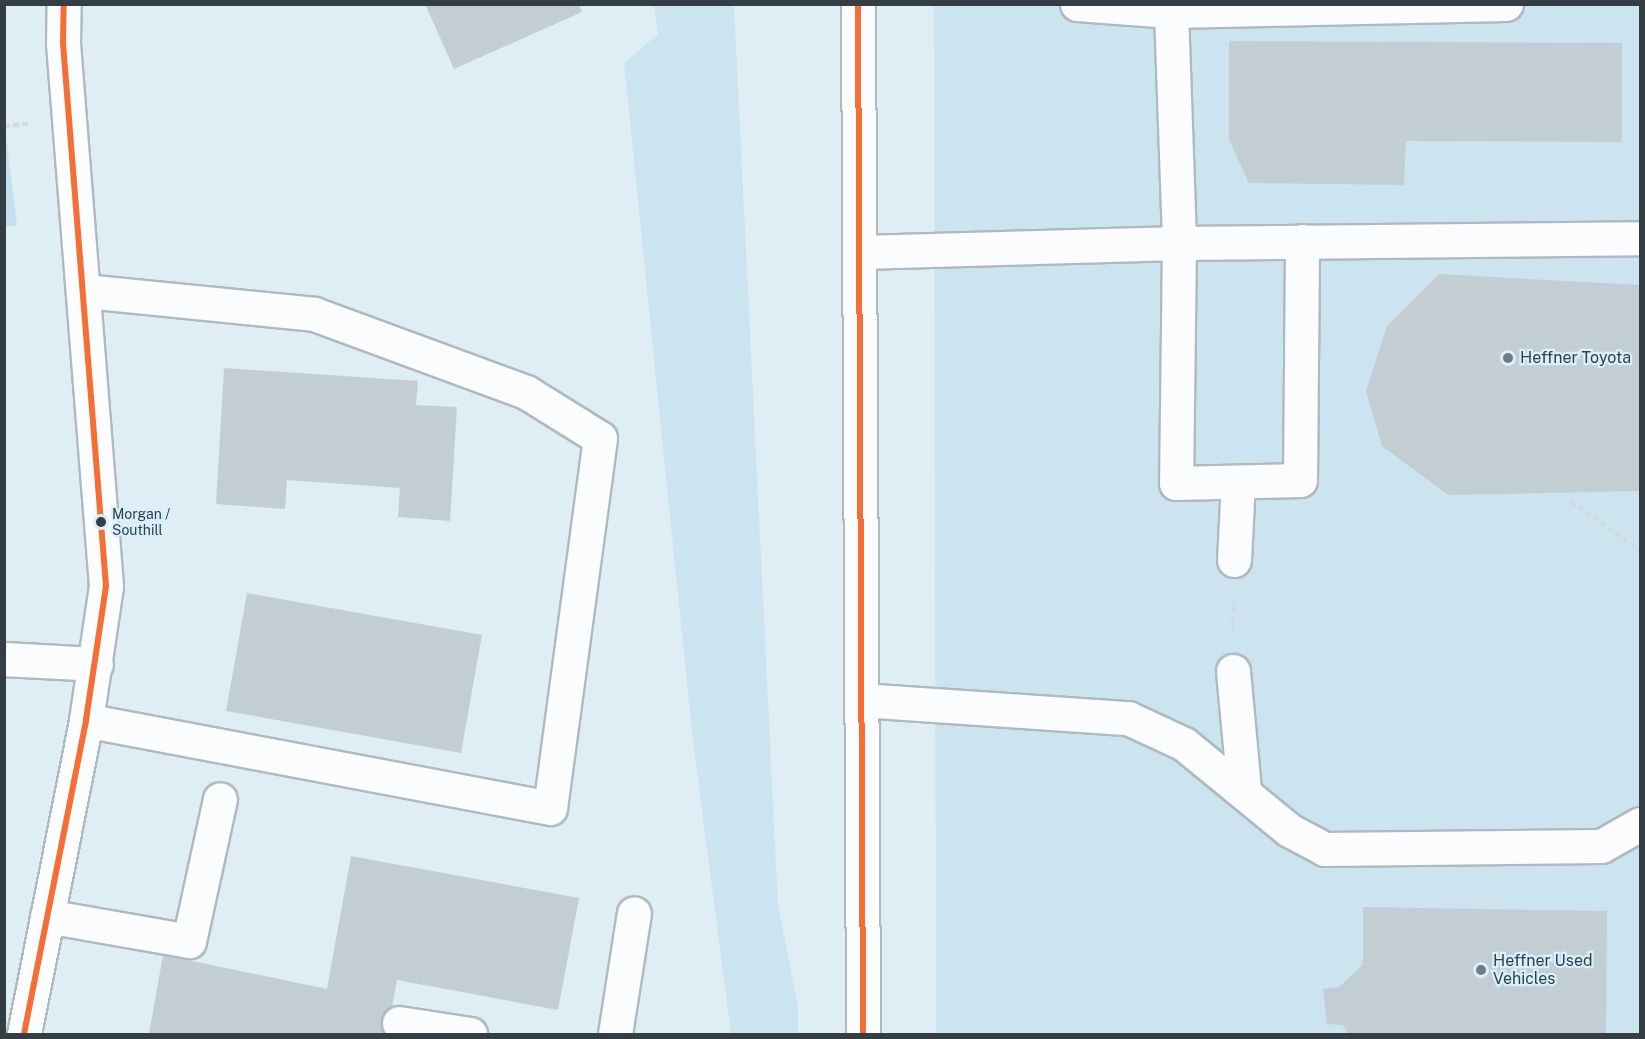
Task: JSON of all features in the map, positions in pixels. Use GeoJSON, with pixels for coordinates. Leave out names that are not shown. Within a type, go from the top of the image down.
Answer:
{"type":"FeatureCollection","features":[{"type":"Feature","properties":{"kind":"street"},"geometry":{"type":"LineString","coordinates":[[24,1035],[86,720],[106,586],[85,291],[63,43],[64,4]]}},
{"type":"Feature","properties":{"kind":"street"},"geometry":{"type":"LineString","coordinates":[[858,4],[863,1035]]}},
{"type":"Feature","properties":{"kind":"street"},"geometry":{"type":"LineString","coordinates":[[1077,4],[1171,11],[1506,4]]}},
{"type":"Feature","properties":{"kind":"street"},"geometry":{"type":"LineString","coordinates":[[1171,11],[1179,243],[1176,483],[1300,480],[1302,241]]}},
{"type":"Feature","properties":{"kind":"street"},"geometry":{"type":"LineString","coordinates":[[860,252],[1179,243],[1641,238]]}},
{"type":"Feature","properties":{"kind":"street"},"geometry":{"type":"LineString","coordinates":[[85,291],[314,314],[526,392],[600,438],[550,808],[86,720]]}},
{"type":"Feature","properties":{"kind":"street"},"geometry":{"type":"LineString","coordinates":[[1234,560],[1238,482]]}},
{"type":"Feature","properties":{"kind":"street"},"geometry":{"type":"LineString","coordinates":[[4,659],[96,664]]}},
{"type":"Feature","properties":{"kind":"street"},"geometry":{"type":"LineString","coordinates":[[1233,671],[1244,790]]}},
{"type":"Feature","properties":{"kind":"street"},"geometry":{"type":"LineString","coordinates":[[861,700],[1128,718],[1184,744],[1244,790],[1289,830],[1324,849],[1601,846],[1641,824]]}},
{"type":"Feature","properties":{"kind":"street"},"geometry":{"type":"LineString","coordinates":[[47,916],[189,941],[220,799]]}},
{"type":"Feature","properties":{"kind":"street"},"geometry":{"type":"LineString","coordinates":[[615,1035],[634,914]]}},
{"type":"Feature","properties":{"kind":"street"},"geometry":{"type":"LineString","coordinates":[[399,1023],[470,1035]]}},
{"type":"Feature","properties":{"kind":"path"},"geometry":{"type":"LineString","coordinates":[[4,126],[11,125]]}},
{"type":"Feature","properties":{"kind":"path"},"geometry":{"type":"LineString","coordinates":[[1571,502],[1641,550]]}},
{"type":"Feature","properties":{"kind":"path"},"geometry":{"type":"LineString","coordinates":[[1233,671],[1234,560]]}},
{"type":"Feature","properties":{"kind":"shaded area"},"geometry":{"type":"Polygon","coordinates":[[[654,5],[734,5],[778,905],[798,1007],[798,1034],[731,1034],[692,733],[624,63],[658,34],[654,5]]]}},
{"type":"Feature","properties":{"kind":"shaded area"},"geometry":{"type":"Polygon","coordinates":[[[934,5],[1640,5],[1640,1034],[936,1034],[934,5]]]}},
{"type":"Feature","properties":{"kind":"shaded area"},"geometry":{"type":"Polygon","coordinates":[[[5,129],[17,226],[5,226],[5,129]]]}},
{"type":"Feature","properties":{"kind":"building"},"geometry":{"type":"Polygon","coordinates":[[[425,4],[579,4],[582,12],[454,69],[425,4]]]}},
{"type":"Feature","properties":{"kind":"building"},"geometry":{"type":"Polygon","coordinates":[[[1229,41],[1622,43],[1622,142],[1406,141],[1404,185],[1249,183],[1229,140],[1229,41]]]}},
{"type":"Feature","properties":{"kind":"building","name":"Heffner Toyota"},"geometry":{"type":"Polygon","coordinates":[[[1439,274],[1640,285],[1640,491],[1448,495],[1382,446],[1366,391],[1387,326],[1439,274]]]}},
{"type":"Feature","properties":{"kind":"building"},"geometry":{"type":"Polygon","coordinates":[[[224,368],[418,381],[416,405],[457,407],[450,521],[398,517],[400,488],[287,480],[285,509],[216,504],[224,368]]]}},
{"type":"Feature","properties":{"kind":"building"},"geometry":{"type":"Polygon","coordinates":[[[247,593],[482,635],[461,753],[226,711],[247,593]]]}},
{"type":"Feature","properties":{"kind":"building"},"geometry":{"type":"Polygon","coordinates":[[[351,856],[579,898],[558,1010],[397,980],[387,1034],[149,1034],[163,955],[327,989],[351,856]]]}},
{"type":"Feature","properties":{"kind":"building","name":"Heffner Used Vehicles"},"geometry":{"type":"Polygon","coordinates":[[[1363,907],[1607,911],[1606,1034],[1348,1034],[1343,1025],[1327,1024],[1323,989],[1339,987],[1363,964],[1363,907]]]}},
{"type":"Feature","properties":{"kind":"transit line"},"geometry":{"type":"LineString","coordinates":[[24,1034],[86,720],[106,586],[63,43],[64,4]]}},
{"type":"Feature","properties":{"kind":"transit line"},"geometry":{"type":"LineString","coordinates":[[858,4],[863,1034]]}},
{"type":"Feature","properties":{"kind":"place","name":"Heffner Toyota"},"geometry":{"type":"Point","coordinates":[1508,358]}},
{"type":"Feature","properties":{"kind":"place","name":"Morgan / Southill"},"geometry":{"type":"Point","coordinates":[101,522]}},
{"type":"Feature","properties":{"kind":"place","name":"Heffner Used Vehicles"},"geometry":{"type":"Point","coordinates":[1481,970]}}]}
